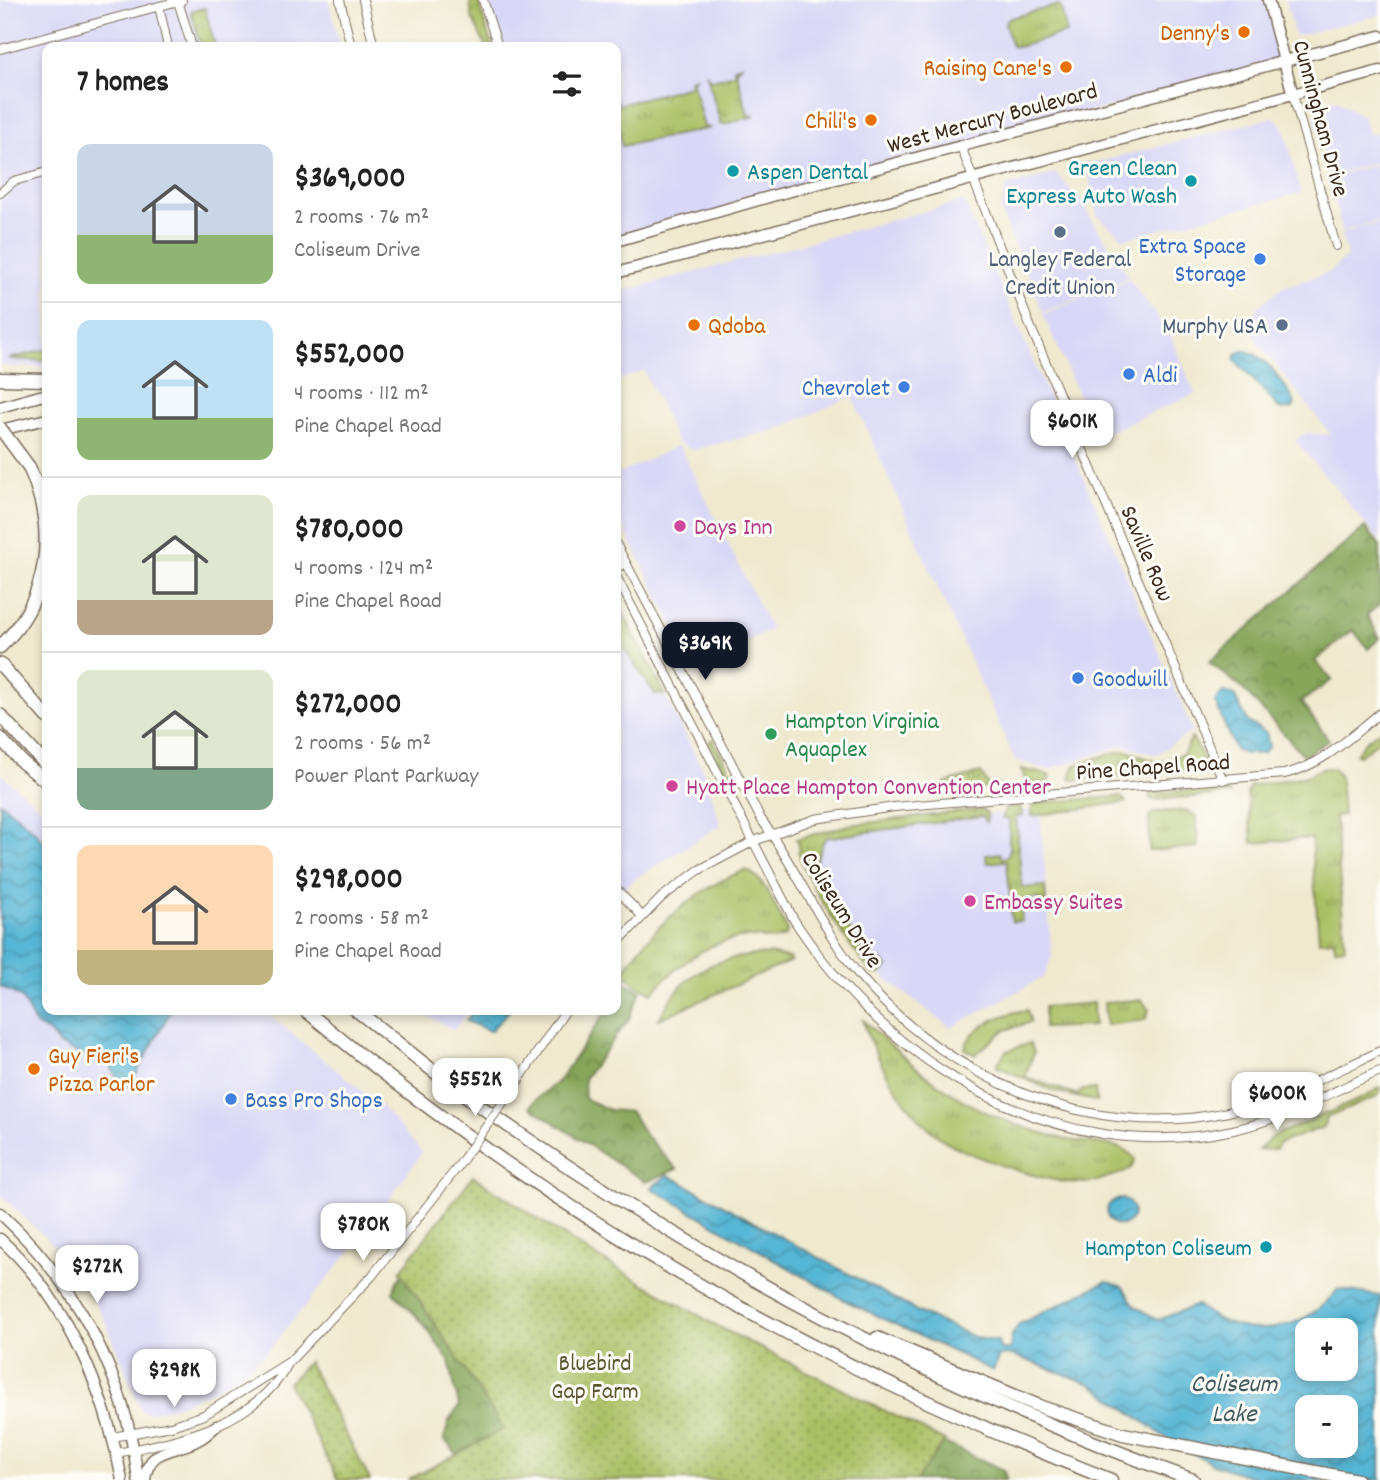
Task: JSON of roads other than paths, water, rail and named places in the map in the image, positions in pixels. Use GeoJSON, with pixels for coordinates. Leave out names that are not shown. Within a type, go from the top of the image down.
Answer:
{"type":"FeatureCollection","features":[{"type":"Feature","properties":{"kind":"highway"},"geometry":{"type":"LineString","coordinates":[[0,379],[42,380]]}},
{"type":"Feature","properties":{"kind":"highway"},"geometry":{"type":"LineString","coordinates":[[0,429],[29,467],[42,505]]}},
{"type":"Feature","properties":{"kind":"highway"},"geometry":{"type":"LineString","coordinates":[[0,647],[24,618],[42,573]]}},
{"type":"Feature","properties":{"kind":"highway"},"geometry":{"type":"LineString","coordinates":[[0,664],[42,711]]}},
{"type":"Feature","properties":{"kind":"highway"},"geometry":{"type":"LineString","coordinates":[[0,715],[42,761]]}},
{"type":"Feature","properties":{"kind":"highway"},"geometry":{"type":"LineString","coordinates":[[0,738],[22,762],[42,778]]}},
{"type":"Feature","properties":{"kind":"highway"},"geometry":{"type":"LineString","coordinates":[[312,1015],[491,1152],[667,1267],[758,1320],[871,1377],[1111,1480]]}},
{"type":"Feature","properties":{"kind":"highway"},"geometry":{"type":"LineString","coordinates":[[362,1015],[471,1100],[557,1159],[717,1261],[792,1302],[1002,1405],[1193,1480]]}},
{"type":"Feature","properties":{"kind":"highway"},"geometry":{"type":"LineString","coordinates":[[792,1302],[1044,1408],[1152,1442],[1357,1480]]}},
{"type":"Feature","properties":{"kind":"highway"},"geometry":{"type":"LineString","coordinates":[[1082,1468],[1104,1480]]}},
{"type":"Feature","properties":{"kind":"main road","name":"Cunningham Drive"},"geometry":{"type":"LineString","coordinates":[[1268,0],[1293,94]]}},
{"type":"Feature","properties":{"kind":"main road","name":"West Mercury Boulevard"},"geometry":{"type":"LineString","coordinates":[[621,239],[1380,36]]}},
{"type":"Feature","properties":{"kind":"main road"},"geometry":{"type":"LineString","coordinates":[[621,272],[1380,71]]}},
{"type":"Feature","properties":{"kind":"main road"},"geometry":{"type":"LineString","coordinates":[[0,407],[42,395]]}},
{"type":"Feature","properties":{"kind":"main road"},"geometry":{"type":"LineString","coordinates":[[0,429],[42,419]]}},
{"type":"Feature","properties":{"kind":"main road"},"geometry":{"type":"LineString","coordinates":[[0,1213],[34,1246],[81,1309],[118,1389],[138,1480]]}},
{"type":"Feature","properties":{"kind":"main road"},"geometry":{"type":"LineString","coordinates":[[0,1239],[23,1262],[66,1323],[89,1368],[113,1437],[122,1480]]}},
{"type":"Feature","properties":{"kind":"main road"},"geometry":{"type":"LineString","coordinates":[[145,1480],[149,1464],[159,1453],[197,1441],[216,1426]]}},
{"type":"Feature","properties":{"kind":"street"},"geometry":{"type":"LineString","coordinates":[[340,0],[350,42]]}},
{"type":"Feature","properties":{"kind":"street"},"geometry":{"type":"LineString","coordinates":[[363,0],[373,42]]}},
{"type":"Feature","properties":{"kind":"street"},"geometry":{"type":"LineString","coordinates":[[483,0],[496,42]]}},
{"type":"Feature","properties":{"kind":"street"},"geometry":{"type":"LineString","coordinates":[[0,49],[168,2],[180,1],[191,42]]}},
{"type":"Feature","properties":{"kind":"street"},"geometry":{"type":"LineString","coordinates":[[159,6],[167,42]]}},
{"type":"Feature","properties":{"kind":"street","name":"Cunningham Drive"},"geometry":{"type":"LineString","coordinates":[[1293,94],[1336,246]]}},
{"type":"Feature","properties":{"kind":"street","name":"Saville Row"},"geometry":{"type":"LineString","coordinates":[[961,147],[1029,323],[1223,780]]}},
{"type":"Feature","properties":{"kind":"street"},"geometry":{"type":"LineString","coordinates":[[0,192],[14,181],[42,173]]}},
{"type":"Feature","properties":{"kind":"street","name":"Coliseum Drive"},"geometry":{"type":"LineString","coordinates":[[621,554],[761,819],[839,947],[888,1007],[961,1062],[1043,1101],[1123,1118],[1202,1116],[1258,1103],[1380,1051]]}},
{"type":"Feature","properties":{"kind":"street"},"geometry":{"type":"LineString","coordinates":[[621,566],[626,563]]}},
{"type":"Feature","properties":{"kind":"street","name":"Coliseum Drive"},"geometry":{"type":"LineString","coordinates":[[621,586],[800,929],[830,971],[862,1007],[932,1065],[983,1095],[1022,1113],[1068,1128],[1147,1139],[1204,1136],[1268,1120],[1380,1071]]}},
{"type":"Feature","properties":{"kind":"street","name":"Pine Chapel Road"},"geometry":{"type":"LineString","coordinates":[[621,939],[642,916],[685,879],[754,841],[815,819],[872,810],[1275,776],[1308,767],[1380,713]]}},
{"type":"Feature","properties":{"kind":"street"},"geometry":{"type":"LineString","coordinates":[[621,894],[642,916]]}},
{"type":"Feature","properties":{"kind":"street"},"geometry":{"type":"LineString","coordinates":[[117,1453],[195,1435],[216,1426],[279,1382],[289,1362],[388,1256],[457,1168],[563,1015]]}},
{"type":"Feature","properties":{"kind":"street"},"geometry":{"type":"LineString","coordinates":[[113,1437],[204,1415],[234,1399],[270,1372],[289,1362]]}},
{"type":"Feature","properties":{"kind":"water"},"geometry":{"type":"Polygon","coordinates":[[[1244,351],[1259,357],[1274,371],[1295,403],[1293,408],[1281,410],[1235,360],[1237,353],[1244,351]]]}},
{"type":"Feature","properties":{"kind":"water"},"geometry":{"type":"Polygon","coordinates":[[[1223,692],[1234,695],[1248,722],[1266,733],[1269,746],[1263,753],[1245,754],[1235,750],[1215,702],[1223,692]]]}},
{"type":"Feature","properties":{"kind":"water"},"geometry":{"type":"Polygon","coordinates":[[[0,802],[35,831],[42,841],[42,1015],[168,1015],[130,1085],[125,1088],[121,1087],[111,1066],[59,1045],[50,1033],[36,1025],[21,997],[0,986],[0,802]]]}},
{"type":"Feature","properties":{"kind":"water"},"geometry":{"type":"Polygon","coordinates":[[[470,1015],[505,1015],[490,1031],[466,1021],[470,1015]]]}},
{"type":"Feature","properties":{"kind":"water","name":"Coliseum Lake"},"geometry":{"type":"Polygon","coordinates":[[[668,1175],[924,1315],[976,1338],[998,1341],[1000,1349],[1010,1349],[1011,1337],[1019,1324],[1107,1281],[1123,1287],[1135,1306],[1158,1320],[1197,1305],[1214,1317],[1252,1329],[1271,1328],[1295,1322],[1295,1381],[1358,1381],[1358,1318],[1304,1318],[1324,1304],[1338,1289],[1380,1296],[1380,1480],[1262,1480],[1213,1464],[1172,1442],[1091,1384],[1012,1355],[999,1356],[993,1371],[848,1302],[651,1188],[668,1175]]]}},
{"type":"Feature","properties":{"kind":"water"},"geometry":{"type":"Polygon","coordinates":[[[1120,1199],[1129,1203],[1133,1212],[1129,1221],[1120,1225],[1111,1221],[1107,1212],[1111,1203],[1120,1199]]]}},
{"type":"Feature","properties":{"kind":"place","name":"Denny's"},"geometry":{"type":"Point","coordinates":[1244,32]}},
{"type":"Feature","properties":{"kind":"place","name":"Raising Cane's"},"geometry":{"type":"Point","coordinates":[1066,67]}},
{"type":"Feature","properties":{"kind":"place","name":"Chili's"},"geometry":{"type":"Point","coordinates":[871,120]}},
{"type":"Feature","properties":{"kind":"place","name":"Aspen Dental"},"geometry":{"type":"Point","coordinates":[733,171]}},
{"type":"Feature","properties":{"kind":"place","name":"Green Clean Express Auto Wash"},"geometry":{"type":"Point","coordinates":[1191,181]}},
{"type":"Feature","properties":{"kind":"place","name":"Langley Federal Credit Union"},"geometry":{"type":"Point","coordinates":[1060,232]}},
{"type":"Feature","properties":{"kind":"place","name":"Extra Space Storage"},"geometry":{"type":"Point","coordinates":[1260,259]}},
{"type":"Feature","properties":{"kind":"place","name":"Qdoba"},"geometry":{"type":"Point","coordinates":[694,325]}},
{"type":"Feature","properties":{"kind":"place","name":"Murphy USA"},"geometry":{"type":"Point","coordinates":[1282,325]}},
{"type":"Feature","properties":{"kind":"place","name":"Aldi"},"geometry":{"type":"Point","coordinates":[1129,374]}},
{"type":"Feature","properties":{"kind":"place","name":"Chevrolet"},"geometry":{"type":"Point","coordinates":[904,387]}},
{"type":"Feature","properties":{"kind":"place","name":"Days Inn"},"geometry":{"type":"Point","coordinates":[680,526]}},
{"type":"Feature","properties":{"kind":"place","name":"Goodwill"},"geometry":{"type":"Point","coordinates":[1078,678]}},
{"type":"Feature","properties":{"kind":"place","name":"Hampton Virginia Aquaplex"},"geometry":{"type":"Point","coordinates":[771,734]}},
{"type":"Feature","properties":{"kind":"place","name":"Hyatt Place Hampton Convention Center"},"geometry":{"type":"Point","coordinates":[672,786]}},
{"type":"Feature","properties":{"kind":"place","name":"Embassy Suites"},"geometry":{"type":"Point","coordinates":[970,901]}},
{"type":"Feature","properties":{"kind":"place","name":"Guy Fieri's Pizza Parlor"},"geometry":{"type":"Point","coordinates":[34,1069]}},
{"type":"Feature","properties":{"kind":"place","name":"Bass Pro Shops"},"geometry":{"type":"Point","coordinates":[231,1099]}},
{"type":"Feature","properties":{"kind":"place","name":"Hampton Coliseum"},"geometry":{"type":"Point","coordinates":[1266,1247]}},
{"type":"Feature","properties":{"kind":"park label","name":"Bluebird Gap Farm"},"geometry":{"type":"Point","coordinates":[595,1376]}}]}
